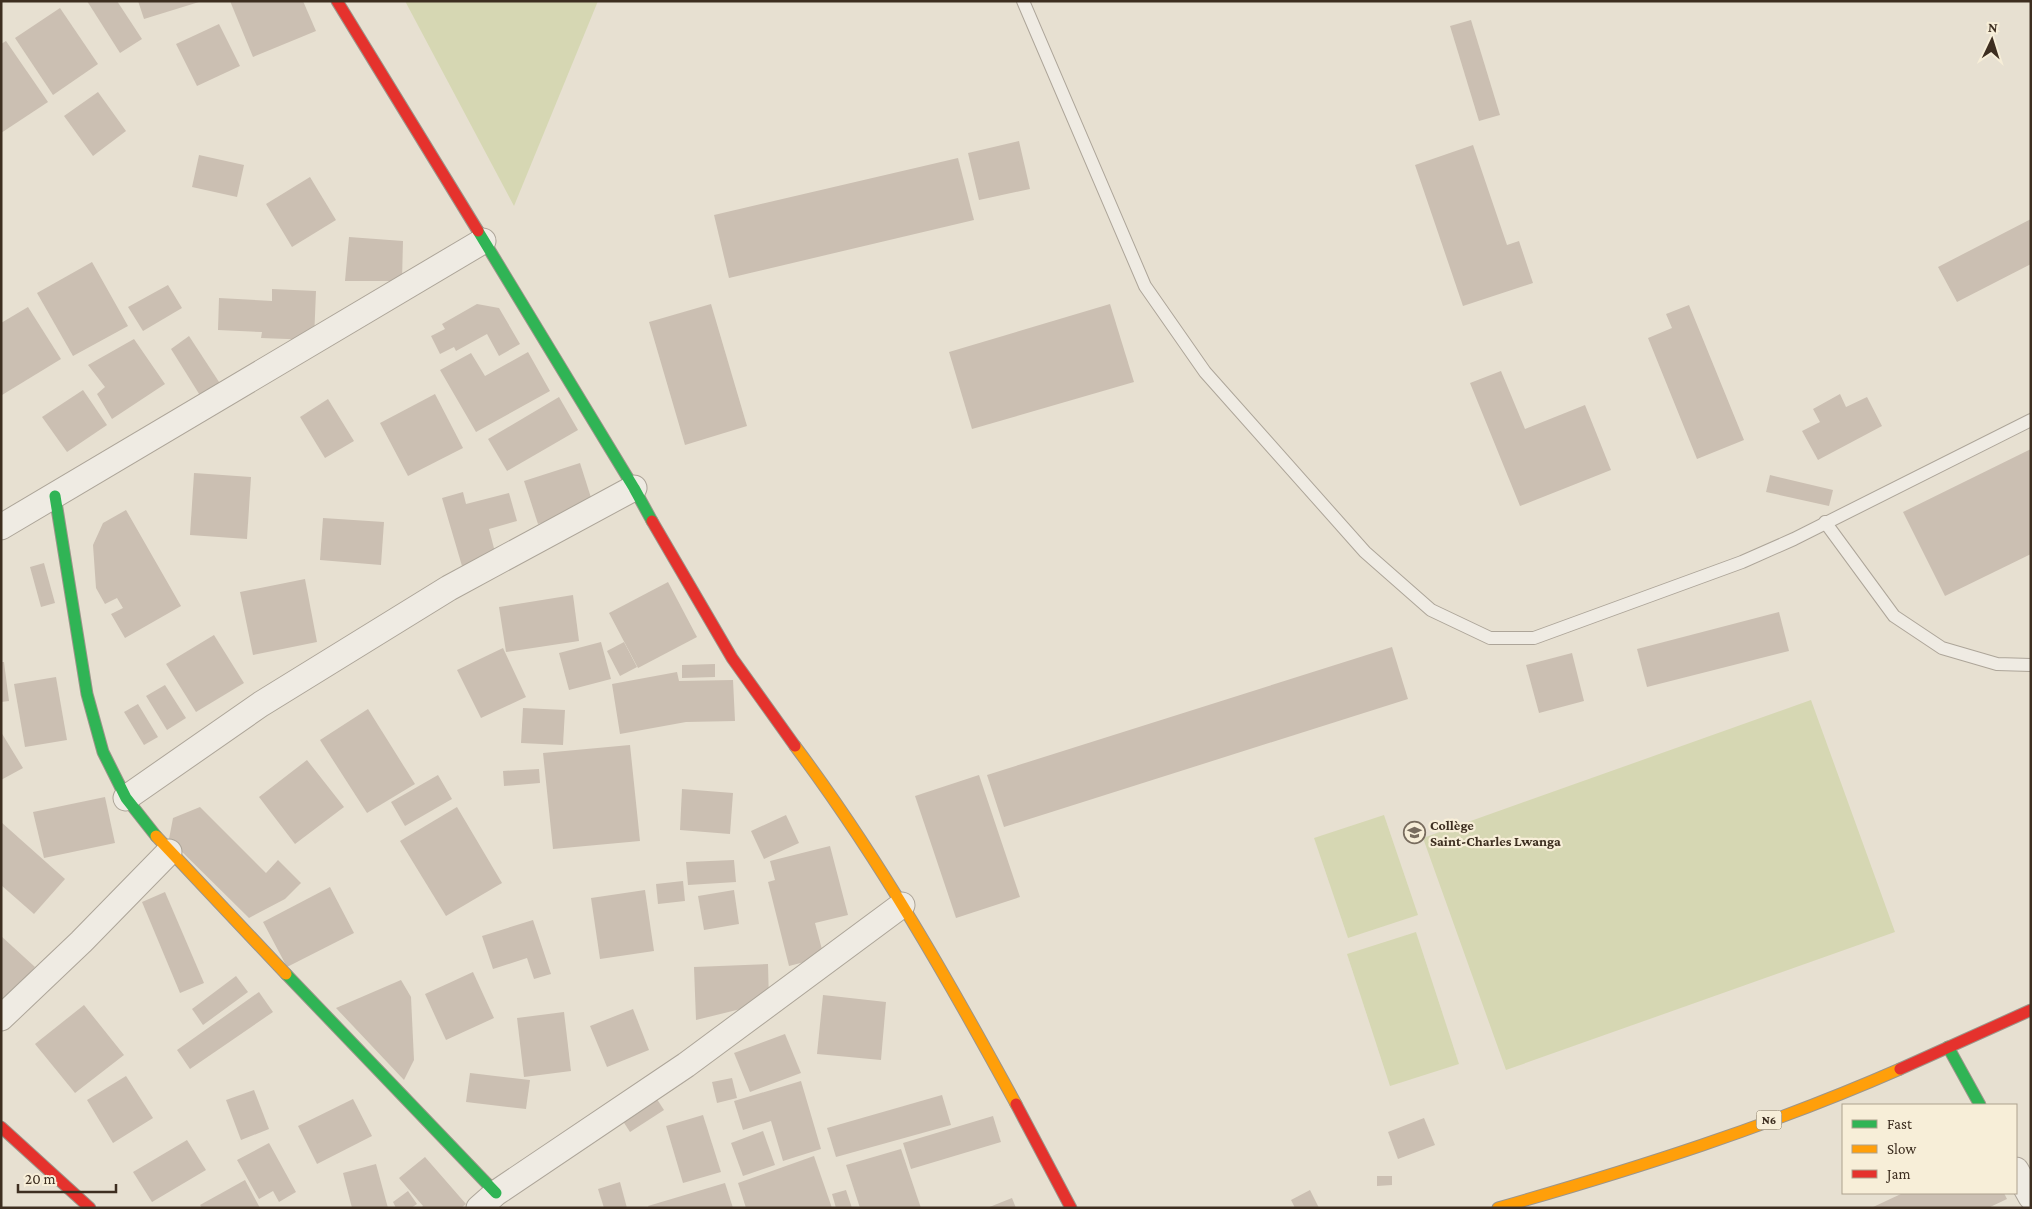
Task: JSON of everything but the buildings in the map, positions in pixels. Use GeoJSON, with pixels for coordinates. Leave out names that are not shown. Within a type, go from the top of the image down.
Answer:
{"type":"FeatureCollection","features":[{"type":"Feature","properties":{"kind":"street"},"geometry":{"type":"LineString","coordinates":[[337,1],[634,488],[678,572],[748,681],[837,804],[902,904],[1007,1086],[1071,1208]]}},
{"type":"Feature","properties":{"kind":"street"},"geometry":{"type":"LineString","coordinates":[[1,527],[483,242]]}},
{"type":"Feature","properties":{"kind":"street"},"geometry":{"type":"LineString","coordinates":[[126,798],[261,704],[441,593],[634,488]]}},
{"type":"Feature","properties":{"kind":"street"},"geometry":{"type":"LineString","coordinates":[[56,496],[87,694],[103,752],[126,798],[169,852],[488,1201],[686,1064],[902,904]]}},
{"type":"Feature","properties":{"kind":"street"},"geometry":{"type":"LineString","coordinates":[[1,1018],[81,942],[169,852]]}},
{"type":"Feature","properties":{"kind":"street","name":"N6"},"geometry":{"type":"LineString","coordinates":[[1498,1208],[1577,1186],[1733,1134],[1885,1076],[2031,1010]]}},
{"type":"Feature","properties":{"kind":"street"},"geometry":{"type":"LineString","coordinates":[[1948,1047],[1979,1104]]}},
{"type":"Feature","properties":{"kind":"street"},"geometry":{"type":"LineString","coordinates":[[1,1127],[90,1208]]}},
{"type":"Feature","properties":{"kind":"street"},"geometry":{"type":"LineString","coordinates":[[2017,1172],[2031,1197]]}},
{"type":"Feature","properties":{"kind":"lane"},"geometry":{"type":"LineString","coordinates":[[1023,1],[1150,294],[1205,372],[1365,552],[1430,610],[1490,638],[1534,638],[1742,562],[2031,420]]}},
{"type":"Feature","properties":{"kind":"lane"},"geometry":{"type":"LineString","coordinates":[[1825,522],[1894,616],[1942,648],[1997,664],[2031,665]]}},
{"type":"Feature","properties":{"kind":"green space"},"geometry":{"type":"Polygon","coordinates":[[[405,1],[598,1],[514,206],[405,1]]]}},
{"type":"Feature","properties":{"kind":"green space"},"geometry":{"type":"Polygon","coordinates":[[[1811,700],[1895,932],[1506,1070],[1423,838],[1811,700]]]}},
{"type":"Feature","properties":{"kind":"green space"},"geometry":{"type":"Polygon","coordinates":[[[1384,815],[1418,915],[1348,938],[1314,838],[1384,815]]]}},
{"type":"Feature","properties":{"kind":"green space"},"geometry":{"type":"Polygon","coordinates":[[[1416,932],[1459,1064],[1390,1086],[1347,954],[1416,932]]]}},
{"type":"Feature","properties":{"kind":"traffic: fast"},"geometry":{"type":"LineString","coordinates":[[478,231],[634,488],[652,521]]}},
{"type":"Feature","properties":{"kind":"traffic: fast"},"geometry":{"type":"LineString","coordinates":[[55,496],[87,694],[103,752],[126,798],[156,836]]}},
{"type":"Feature","properties":{"kind":"traffic: fast"},"geometry":{"type":"LineString","coordinates":[[286,974],[496,1193]]}},
{"type":"Feature","properties":{"kind":"traffic: fast"},"geometry":{"type":"LineString","coordinates":[[1948,1047],[1979,1104]]}},
{"type":"Feature","properties":{"kind":"traffic: slow"},"geometry":{"type":"LineString","coordinates":[[795,746],[856,832],[912,921],[1016,1104]]}},
{"type":"Feature","properties":{"kind":"traffic: slow"},"geometry":{"type":"LineString","coordinates":[[156,836],[286,974]]}},
{"type":"Feature","properties":{"kind":"traffic: slow"},"geometry":{"type":"LineString","coordinates":[[1498,1208],[1651,1162],[1752,1128],[1900,1069]]}},
{"type":"Feature","properties":{"kind":"traffic: jam"},"geometry":{"type":"LineString","coordinates":[[337,1],[478,231]]}},
{"type":"Feature","properties":{"kind":"traffic: jam"},"geometry":{"type":"LineString","coordinates":[[652,521],[732,658],[795,746]]}},
{"type":"Feature","properties":{"kind":"traffic: jam"},"geometry":{"type":"LineString","coordinates":[[1900,1069],[2031,1010]]}},
{"type":"Feature","properties":{"kind":"traffic: jam"},"geometry":{"type":"LineString","coordinates":[[1016,1104],[1071,1208]]}},
{"type":"Feature","properties":{"kind":"traffic: jam"},"geometry":{"type":"LineString","coordinates":[[1,1127],[90,1208]]}},
{"type":"Feature","properties":{"kind":"place","name":"Collège Saint-Charles Lwanga"},"geometry":{"type":"Point","coordinates":[1414,833]}}]}
